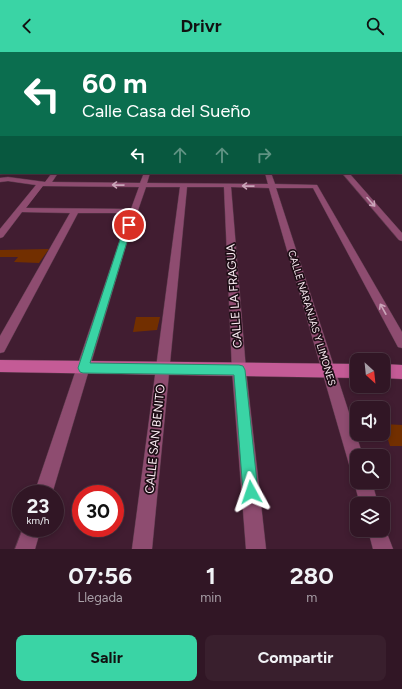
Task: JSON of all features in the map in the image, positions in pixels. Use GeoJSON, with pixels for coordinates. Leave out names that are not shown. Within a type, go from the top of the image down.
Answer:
{"type":"FeatureCollection","features":[{"type":"Feature","properties":{"kind":"street"},"geometry":{"type":"LineString","coordinates":[[0,180],[22,174]]}},
{"type":"Feature","properties":{"kind":"street"},"geometry":{"type":"LineString","coordinates":[[0,235],[20,210],[54,174]]}},
{"type":"Feature","properties":{"kind":"street"},"geometry":{"type":"LineString","coordinates":[[46,485],[133,211],[147,174]]}},
{"type":"Feature","properties":{"kind":"street","name":"CALLE NARANJAS Y LIMONES"},"geometry":{"type":"LineString","coordinates":[[268,174],[352,449]]}},
{"type":"Feature","properties":{"kind":"street"},"geometry":{"type":"LineString","coordinates":[[346,174],[402,238]]}},
{"type":"Feature","properties":{"kind":"street"},"geometry":{"type":"LineString","coordinates":[[8,179],[44,184],[315,186],[402,343]]}},
{"type":"Feature","properties":{"kind":"street","name":"CALLE SAN BENITO"},"geometry":{"type":"LineString","coordinates":[[142,549],[184,185]]}},
{"type":"Feature","properties":{"kind":"street","name":"CALLE LA FRAGUA"},"geometry":{"type":"LineString","coordinates":[[227,186],[239,370],[256,549]]}},
{"type":"Feature","properties":{"kind":"street"},"geometry":{"type":"LineString","coordinates":[[20,210],[133,211]]}},
{"type":"Feature","properties":{"kind":"street"},"geometry":{"type":"LineString","coordinates":[[0,348],[75,211]]}},
{"type":"Feature","properties":{"kind":"street"},"geometry":{"type":"LineString","coordinates":[[0,366],[350,371]]}},
{"type":"Feature","properties":{"kind":"street"},"geometry":{"type":"LineString","coordinates":[[390,372],[402,372]]}},
{"type":"Feature","properties":{"kind":"street"},"geometry":{"type":"LineString","coordinates":[[25,549],[29,537]]}},
{"type":"Feature","properties":{"kind":"street"},"geometry":{"type":"LineString","coordinates":[[379,537],[383,549]]}},
{"type":"Feature","properties":{"kind":"shaded area"},"geometry":{"type":"Polygon","coordinates":[[[49,249],[39,263],[14,262],[18,257],[0,257],[0,250],[49,249]]]}},
{"type":"Feature","properties":{"kind":"shaded area"},"geometry":{"type":"Polygon","coordinates":[[[136,317],[160,317],[157,330],[133,332],[136,317]]]}},
{"type":"Feature","properties":{"kind":"shaded area"},"geometry":{"type":"Polygon","coordinates":[[[390,424],[402,425],[402,446],[390,446],[388,441],[390,441],[390,424]]]}},
{"type":"Feature","properties":{"kind":"route"},"geometry":{"type":"LineString","coordinates":[[129,225],[83,368],[239,370],[251,492]]}}]}
